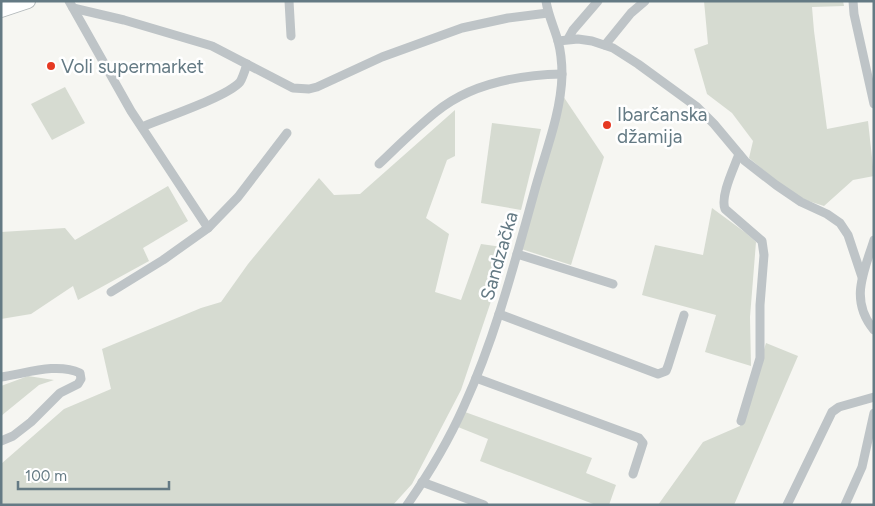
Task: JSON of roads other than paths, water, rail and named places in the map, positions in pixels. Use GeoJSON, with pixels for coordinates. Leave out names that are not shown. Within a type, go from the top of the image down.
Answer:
{"type":"FeatureCollection","features":[{"type":"Feature","properties":{"kind":"main road"},"geometry":{"type":"LineString","coordinates":[[1,10],[28,1]]}},
{"type":"Feature","properties":{"kind":"street"},"geometry":{"type":"LineString","coordinates":[[289,1],[291,36]]}},
{"type":"Feature","properties":{"kind":"street","name":"Sandzačka"},"geometry":{"type":"LineString","coordinates":[[407,505],[463,408],[476,378],[500,314],[555,119],[562,74],[558,41],[548,13],[546,1]]}},
{"type":"Feature","properties":{"kind":"street"},"geometry":{"type":"LineString","coordinates":[[568,39],[573,30],[598,1]]}},
{"type":"Feature","properties":{"kind":"street"},"geometry":{"type":"LineString","coordinates":[[605,45],[631,13],[646,1]]}},
{"type":"Feature","properties":{"kind":"street"},"geometry":{"type":"LineString","coordinates":[[853,1],[854,14],[874,104]]}},
{"type":"Feature","properties":{"kind":"street"},"geometry":{"type":"LineString","coordinates":[[71,5],[212,46],[293,88],[308,89],[382,57],[445,33],[488,21],[548,13]]}},
{"type":"Feature","properties":{"kind":"street"},"geometry":{"type":"LineString","coordinates":[[71,5],[131,111],[208,228]]}},
{"type":"Feature","properties":{"kind":"street"},"geometry":{"type":"LineString","coordinates":[[558,41],[568,39],[592,41],[605,45],[638,64],[697,107],[739,154],[776,185],[800,202],[827,214],[840,223],[848,235],[862,277]]}},
{"type":"Feature","properties":{"kind":"street"},"geometry":{"type":"LineString","coordinates":[[142,127],[232,89],[240,81],[247,64]]}},
{"type":"Feature","properties":{"kind":"street"},"geometry":{"type":"LineString","coordinates":[[380,164],[437,111],[471,91],[502,80],[531,74],[562,74]]}},
{"type":"Feature","properties":{"kind":"street"},"geometry":{"type":"LineString","coordinates":[[111,292],[163,260],[208,228],[238,197],[287,134]]}},
{"type":"Feature","properties":{"kind":"street"},"geometry":{"type":"LineString","coordinates":[[739,154],[724,195],[723,204],[725,209],[762,242],[764,255],[760,305],[760,358],[741,421]]}},
{"type":"Feature","properties":{"kind":"street"},"geometry":{"type":"LineString","coordinates":[[874,240],[859,289],[860,301],[866,317],[874,330]]}},
{"type":"Feature","properties":{"kind":"street"},"geometry":{"type":"LineString","coordinates":[[517,254],[613,284]]}},
{"type":"Feature","properties":{"kind":"street"},"geometry":{"type":"LineString","coordinates":[[500,314],[658,374],[666,371],[684,315]]}},
{"type":"Feature","properties":{"kind":"street"},"geometry":{"type":"LineString","coordinates":[[1,377],[31,371],[73,370],[80,372],[81,379],[78,384],[60,393],[14,436],[1,441]]}},
{"type":"Feature","properties":{"kind":"street"},"geometry":{"type":"LineString","coordinates":[[476,378],[639,438],[642,443],[634,474]]}},
{"type":"Feature","properties":{"kind":"street"},"geometry":{"type":"LineString","coordinates":[[787,505],[832,412],[839,407],[874,397]]}},
{"type":"Feature","properties":{"kind":"street"},"geometry":{"type":"LineString","coordinates":[[846,505],[862,467],[874,412]]}},
{"type":"Feature","properties":{"kind":"street"},"geometry":{"type":"LineString","coordinates":[[422,482],[484,505]]}},
{"type":"Feature","properties":{"kind":"place","name":"Voli supermarket"},"geometry":{"type":"Point","coordinates":[51,66]}},
{"type":"Feature","properties":{"kind":"place","name":"Ibarčanska džamija"},"geometry":{"type":"Point","coordinates":[607,125]}}]}
